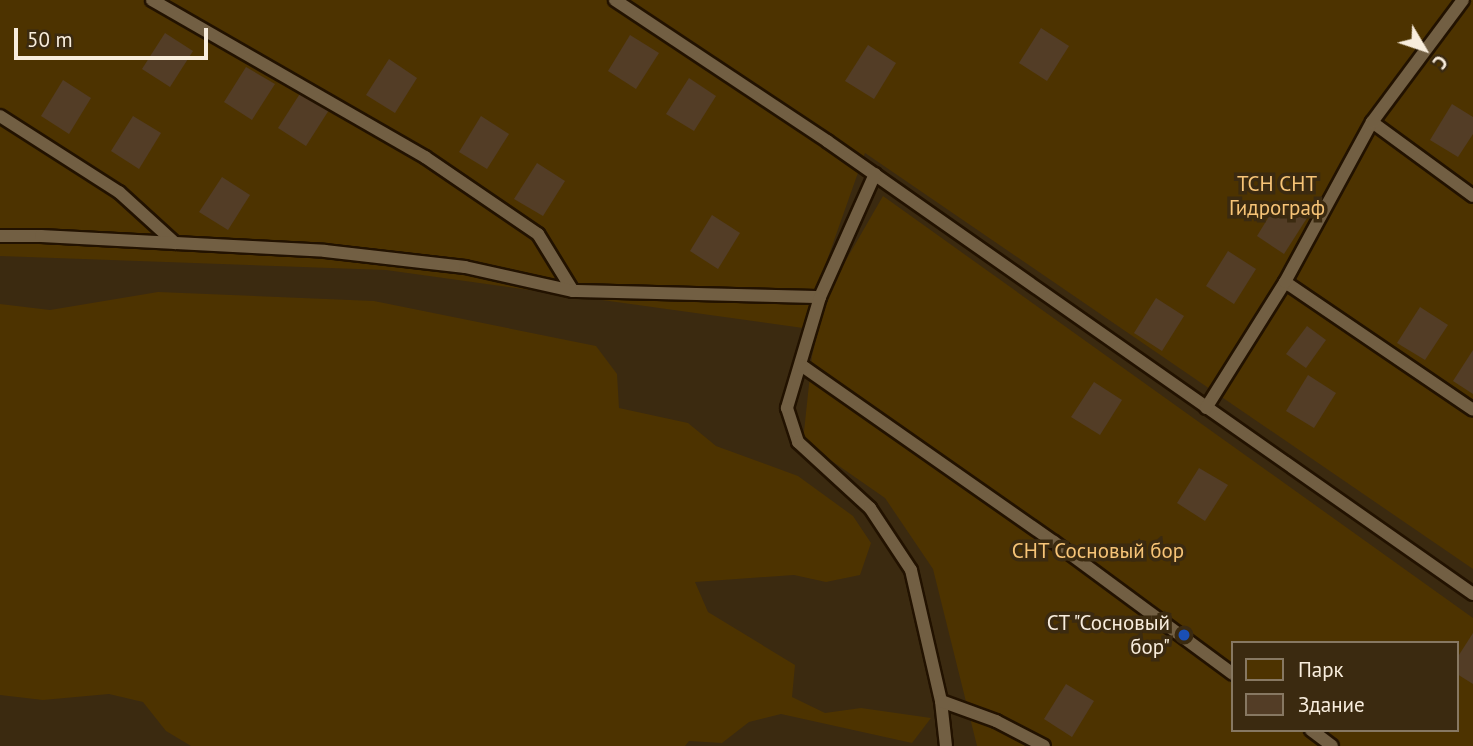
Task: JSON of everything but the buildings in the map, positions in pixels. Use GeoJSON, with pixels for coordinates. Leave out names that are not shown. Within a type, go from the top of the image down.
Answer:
{"type":"FeatureCollection","features":[{"type":"Feature","properties":{"kind":"lane"},"geometry":{"type":"LineString","coordinates":[[152,0],[425,156],[538,233],[573,291]]}},
{"type":"Feature","properties":{"kind":"lane"},"geometry":{"type":"LineString","coordinates":[[615,0],[875,174],[1473,594]]}},
{"type":"Feature","properties":{"kind":"lane"},"geometry":{"type":"LineString","coordinates":[[1206,408],[1285,282],[1372,122],[1463,0]]}},
{"type":"Feature","properties":{"kind":"lane"},"geometry":{"type":"LineString","coordinates":[[0,116],[119,192],[175,243]]}},
{"type":"Feature","properties":{"kind":"lane"},"geometry":{"type":"LineString","coordinates":[[1372,122],[1473,196]]}},
{"type":"Feature","properties":{"kind":"lane"},"geometry":{"type":"LineString","coordinates":[[875,174],[820,298],[787,408],[798,442],[870,508],[911,570],[942,701],[946,746]]}},
{"type":"Feature","properties":{"kind":"lane"},"geometry":{"type":"LineString","coordinates":[[0,236],[325,251],[465,267],[573,291],[820,298]]}},
{"type":"Feature","properties":{"kind":"lane"},"geometry":{"type":"LineString","coordinates":[[1285,282],[1473,410]]}},
{"type":"Feature","properties":{"kind":"lane"},"geometry":{"type":"LineString","coordinates":[[801,365],[1054,542],[1232,673]]}},
{"type":"Feature","properties":{"kind":"lane"},"geometry":{"type":"LineString","coordinates":[[942,701],[996,721],[1044,746]]}},
{"type":"Feature","properties":{"kind":"lane"},"geometry":{"type":"LineString","coordinates":[[1314,732],[1332,746]]}},
{"type":"Feature","properties":{"kind":"green space","name":"ТСН СНТ Гидрограф"},"geometry":{"type":"Polygon","coordinates":[[[0,0],[1473,0],[1473,569],[865,153],[803,328],[386,270],[0,256],[0,0]]]}},
{"type":"Feature","properties":{"kind":"green space","name":"СНТ Сосновый бор"},"geometry":{"type":"Polygon","coordinates":[[[883,196],[1473,618],[1473,746],[977,746],[933,569],[885,498],[803,441],[812,356],[827,293],[883,196]]]}},
{"type":"Feature","properties":{"kind":"green space"},"geometry":{"type":"Polygon","coordinates":[[[158,292],[374,301],[596,346],[617,374],[619,408],[688,423],[716,446],[798,476],[853,516],[871,543],[860,575],[826,582],[794,575],[695,582],[708,612],[795,665],[792,697],[825,713],[861,708],[931,718],[912,743],[781,714],[749,722],[722,743],[689,741],[685,746],[191,746],[166,731],[143,702],[109,694],[43,700],[0,695],[0,304],[50,310],[158,292]]]}},
{"type":"Feature","properties":{"kind":"place","name":"СТ \"Сосновый бор\""},"geometry":{"type":"Point","coordinates":[1184,635]}}]}
